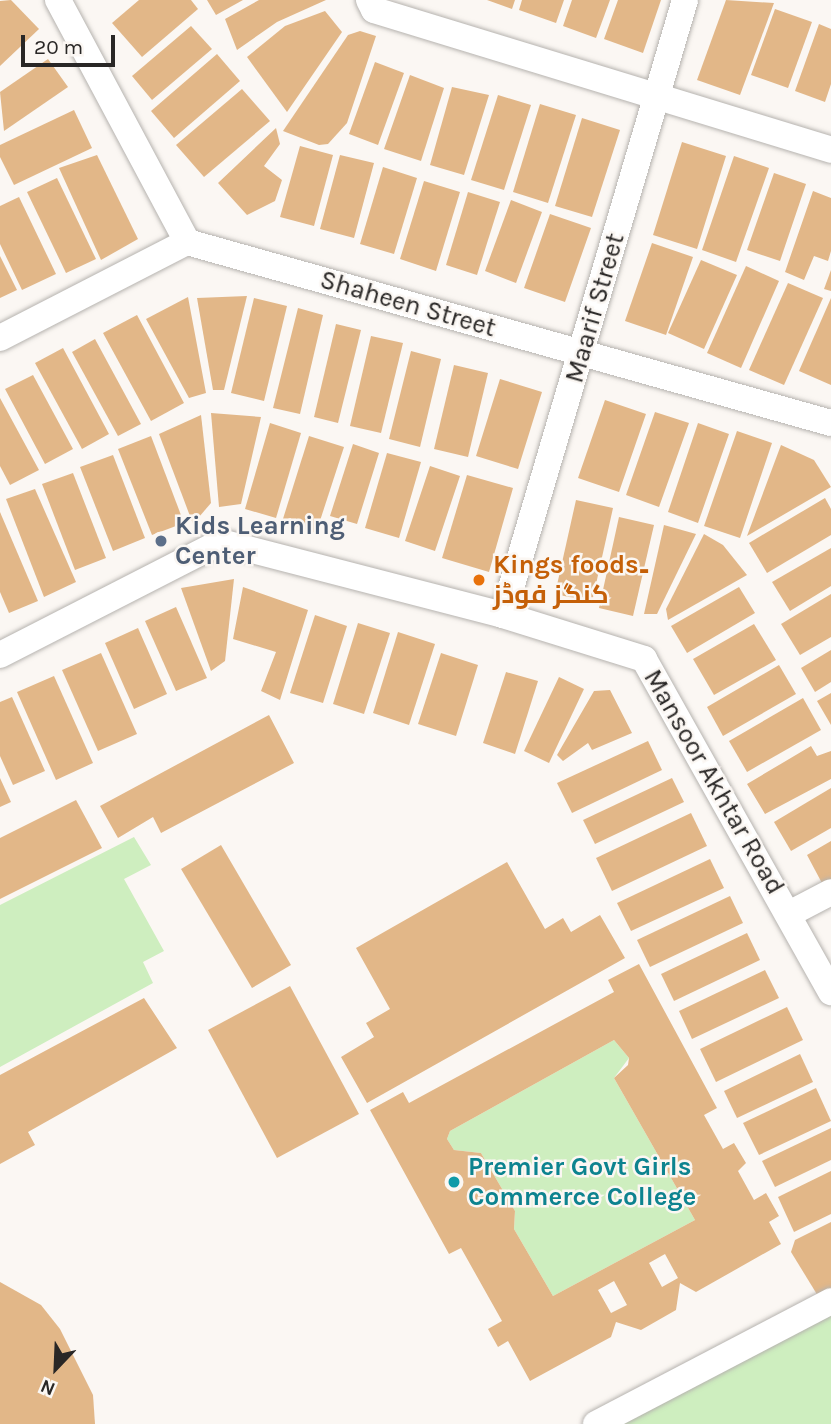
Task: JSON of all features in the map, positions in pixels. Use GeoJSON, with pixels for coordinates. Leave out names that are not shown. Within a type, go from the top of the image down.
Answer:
{"type":"FeatureCollection","features":[{"type":"Feature","properties":{"kind":"street"},"geometry":{"type":"LineString","coordinates":[[0,338],[187,242],[58,0]]}},
{"type":"Feature","properties":{"kind":"street"},"geometry":{"type":"LineString","coordinates":[[369,0],[374,10],[656,99],[831,150]]}},
{"type":"Feature","properties":{"kind":"street","name":"Maarif Street"},"geometry":{"type":"LineString","coordinates":[[503,615],[685,0]]}},
{"type":"Feature","properties":{"kind":"street","name":"Shaheen Street"},"geometry":{"type":"LineString","coordinates":[[187,242],[831,423]]}},
{"type":"Feature","properties":{"kind":"street","name":"Mansoor Akhtar Road"},"geometry":{"type":"LineString","coordinates":[[0,656],[221,542],[503,615],[644,659],[831,992]]}},
{"type":"Feature","properties":{"kind":"street"},"geometry":{"type":"LineString","coordinates":[[789,914],[831,892]]}},
{"type":"Feature","properties":{"kind":"street"},"geometry":{"type":"LineString","coordinates":[[596,1424],[831,1301]]}},
{"type":"Feature","properties":{"kind":"green space"},"geometry":{"type":"Polygon","coordinates":[[[134,837],[151,865],[124,879],[164,951],[143,962],[153,983],[0,1067],[0,905],[134,837]]]}},
{"type":"Feature","properties":{"kind":"green space"},"geometry":{"type":"Polygon","coordinates":[[[614,1040],[629,1058],[614,1078],[695,1220],[553,1296],[514,1229],[515,1211],[481,1153],[454,1150],[447,1139],[450,1131],[614,1040]]]}},
{"type":"Feature","properties":{"kind":"green space"},"geometry":{"type":"Polygon","coordinates":[[[831,1301],[831,1424],[596,1424],[831,1301]]]}},
{"type":"Feature","properties":{"kind":"building"},"geometry":{"type":"Polygon","coordinates":[[[11,0],[39,29],[0,66],[0,1],[11,0]]]}},
{"type":"Feature","properties":{"kind":"building"},"geometry":{"type":"Polygon","coordinates":[[[139,0],[191,0],[198,9],[142,57],[112,23],[139,0]]]}},
{"type":"Feature","properties":{"kind":"building"},"geometry":{"type":"Polygon","coordinates":[[[207,0],[243,0],[216,15],[207,0]]]}},
{"type":"Feature","properties":{"kind":"building"},"geometry":{"type":"Polygon","coordinates":[[[259,0],[326,0],[277,22],[237,50],[225,19],[259,0]]]}},
{"type":"Feature","properties":{"kind":"building"},"geometry":{"type":"Polygon","coordinates":[[[487,0],[515,0],[512,9],[487,0]]]}},
{"type":"Feature","properties":{"kind":"building"},"geometry":{"type":"Polygon","coordinates":[[[522,0],[564,0],[556,23],[519,10],[522,0]]]}},
{"type":"Feature","properties":{"kind":"building"},"geometry":{"type":"Polygon","coordinates":[[[572,0],[610,0],[596,38],[563,26],[572,0]]]}},
{"type":"Feature","properties":{"kind":"building"},"geometry":{"type":"Polygon","coordinates":[[[618,0],[661,0],[643,53],[604,39],[618,0]]]}},
{"type":"Feature","properties":{"kind":"building"},"geometry":{"type":"Polygon","coordinates":[[[726,0],[774,3],[740,95],[697,80],[726,0]]]}},
{"type":"Feature","properties":{"kind":"building"},"geometry":{"type":"Polygon","coordinates":[[[775,9],[812,22],[788,88],[751,75],[775,9]]]}},
{"type":"Feature","properties":{"kind":"building"},"geometry":{"type":"Polygon","coordinates":[[[325,11],[342,32],[287,112],[247,57],[285,26],[325,11]]]}},
{"type":"Feature","properties":{"kind":"building"},"geometry":{"type":"Polygon","coordinates":[[[819,24],[831,29],[831,84],[825,102],[795,91],[819,24]]]}},
{"type":"Feature","properties":{"kind":"building"},"geometry":{"type":"Polygon","coordinates":[[[191,26],[212,49],[152,100],[132,76],[191,26]]]}},
{"type":"Feature","properties":{"kind":"building"},"geometry":{"type":"Polygon","coordinates":[[[360,31],[376,36],[347,123],[328,144],[319,145],[283,131],[348,35],[360,31]]]}},
{"type":"Feature","properties":{"kind":"building"},"geometry":{"type":"Polygon","coordinates":[[[217,54],[240,81],[174,138],[151,111],[217,54]]]}},
{"type":"Feature","properties":{"kind":"building"},"geometry":{"type":"Polygon","coordinates":[[[48,59],[68,87],[4,131],[0,92],[48,59]]]}},
{"type":"Feature","properties":{"kind":"building"},"geometry":{"type":"Polygon","coordinates":[[[375,62],[404,73],[378,145],[349,134],[375,62]]]}},
{"type":"Feature","properties":{"kind":"building"},"geometry":{"type":"Polygon","coordinates":[[[410,75],[444,88],[421,161],[384,149],[410,75]]]}},
{"type":"Feature","properties":{"kind":"building"},"geometry":{"type":"Polygon","coordinates":[[[452,87],[489,95],[464,175],[430,165],[452,87]]]}},
{"type":"Feature","properties":{"kind":"building"},"geometry":{"type":"Polygon","coordinates":[[[242,89],[270,121],[204,177],[176,145],[242,89]]]}},
{"type":"Feature","properties":{"kind":"building"},"geometry":{"type":"Polygon","coordinates":[[[498,95],[531,105],[504,190],[471,180],[498,95]]]}},
{"type":"Feature","properties":{"kind":"building"},"geometry":{"type":"Polygon","coordinates":[[[540,104],[576,115],[548,203],[513,192],[540,104]]]}},
{"type":"Feature","properties":{"kind":"building"},"geometry":{"type":"Polygon","coordinates":[[[74,110],[92,148],[14,185],[0,157],[0,145],[74,110]]]}},
{"type":"Feature","properties":{"kind":"building"},"geometry":{"type":"Polygon","coordinates":[[[582,118],[620,130],[592,217],[555,206],[582,118]]]}},
{"type":"Feature","properties":{"kind":"building"},"geometry":{"type":"Polygon","coordinates":[[[276,128],[280,144],[264,166],[282,180],[275,201],[247,215],[218,183],[276,128]]]}},
{"type":"Feature","properties":{"kind":"building"},"geometry":{"type":"Polygon","coordinates":[[[682,142],[726,156],[697,249],[653,235],[682,142]]]}},
{"type":"Feature","properties":{"kind":"building"},"geometry":{"type":"Polygon","coordinates":[[[300,146],[333,155],[314,226],[280,217],[300,146]]]}},
{"type":"Feature","properties":{"kind":"building"},"geometry":{"type":"Polygon","coordinates":[[[97,155],[138,239],[101,260],[59,168],[97,155]]]}},
{"type":"Feature","properties":{"kind":"building"},"geometry":{"type":"Polygon","coordinates":[[[340,155],[374,163],[354,238],[320,229],[340,155]]]}},
{"type":"Feature","properties":{"kind":"building"},"geometry":{"type":"Polygon","coordinates":[[[734,156],[769,168],[736,262],[702,250],[734,156]]]}},
{"type":"Feature","properties":{"kind":"building"},"geometry":{"type":"Polygon","coordinates":[[[383,167],[417,178],[394,254],[360,244],[383,167]]]}},
{"type":"Feature","properties":{"kind":"building"},"geometry":{"type":"Polygon","coordinates":[[[774,173],[806,184],[780,261],[747,250],[774,173]]]}},
{"type":"Feature","properties":{"kind":"building"},"geometry":{"type":"Polygon","coordinates":[[[57,178],[96,259],[66,273],[27,192],[57,178]]]}},
{"type":"Feature","properties":{"kind":"building"},"geometry":{"type":"Polygon","coordinates":[[[424,181],[460,192],[436,271],[400,259],[424,181]]]}},
{"type":"Feature","properties":{"kind":"building"},"geometry":{"type":"Polygon","coordinates":[[[813,191],[831,198],[831,251],[828,261],[814,256],[804,280],[785,272],[813,191]]]}},
{"type":"Feature","properties":{"kind":"building"},"geometry":{"type":"Polygon","coordinates":[[[468,192],[500,202],[477,275],[446,265],[468,192]]]}},
{"type":"Feature","properties":{"kind":"building"},"geometry":{"type":"Polygon","coordinates":[[[19,197],[56,274],[22,290],[0,244],[0,206],[19,197]]]}},
{"type":"Feature","properties":{"kind":"building"},"geometry":{"type":"Polygon","coordinates":[[[511,200],[542,212],[516,283],[485,271],[511,200]]]}},
{"type":"Feature","properties":{"kind":"building"},"geometry":{"type":"Polygon","coordinates":[[[550,214],[591,228],[565,302],[524,288],[550,214]]]}},
{"type":"Feature","properties":{"kind":"building"},"geometry":{"type":"Polygon","coordinates":[[[652,243],[693,257],[666,335],[625,321],[652,243]]]}},
{"type":"Feature","properties":{"kind":"building"},"geometry":{"type":"Polygon","coordinates":[[[0,256],[17,290],[0,298],[0,256]]]}},
{"type":"Feature","properties":{"kind":"building"},"geometry":{"type":"Polygon","coordinates":[[[701,260],[737,275],[704,349],[668,333],[701,260]]]}},
{"type":"Feature","properties":{"kind":"building"},"geometry":{"type":"Polygon","coordinates":[[[746,266],[779,281],[741,368],[707,353],[746,266]]]}},
{"type":"Feature","properties":{"kind":"building"},"geometry":{"type":"Polygon","coordinates":[[[831,270],[831,291],[824,289],[831,270]]]}},
{"type":"Feature","properties":{"kind":"building"},"geometry":{"type":"Polygon","coordinates":[[[788,283],[823,298],[784,385],[749,370],[788,283]]]}},
{"type":"Feature","properties":{"kind":"building"},"geometry":{"type":"Polygon","coordinates":[[[247,296],[224,390],[213,390],[197,298],[247,296]]]}},
{"type":"Feature","properties":{"kind":"building"},"geometry":{"type":"Polygon","coordinates":[[[188,297],[206,393],[189,398],[146,319],[188,297]]]}},
{"type":"Feature","properties":{"kind":"building"},"geometry":{"type":"Polygon","coordinates":[[[254,298],[287,306],[264,401],[231,393],[254,298]]]}},
{"type":"Feature","properties":{"kind":"building"},"geometry":{"type":"Polygon","coordinates":[[[831,298],[831,385],[799,371],[831,298]]]}},
{"type":"Feature","properties":{"kind":"building"},"geometry":{"type":"Polygon","coordinates":[[[298,308],[323,315],[300,414],[273,408],[298,308]]]}},
{"type":"Feature","properties":{"kind":"building"},"geometry":{"type":"Polygon","coordinates":[[[137,315],[184,403],[151,421],[103,333],[137,315]]]}},
{"type":"Feature","properties":{"kind":"building"},"geometry":{"type":"Polygon","coordinates":[[[336,324],[361,330],[338,423],[314,417],[336,324]]]}},
{"type":"Feature","properties":{"kind":"building"},"geometry":{"type":"Polygon","coordinates":[[[371,336],[403,343],[381,433],[350,426],[371,336]]]}},
{"type":"Feature","properties":{"kind":"building"},"geometry":{"type":"Polygon","coordinates":[[[95,339],[141,424],[118,436],[72,352],[95,339]]]}},
{"type":"Feature","properties":{"kind":"building"},"geometry":{"type":"Polygon","coordinates":[[[63,348],[109,434],[82,449],[35,363],[63,348]]]}},
{"type":"Feature","properties":{"kind":"building"},"geometry":{"type":"Polygon","coordinates":[[[411,351],[441,359],[420,447],[389,439],[411,351]]]}},
{"type":"Feature","properties":{"kind":"building"},"geometry":{"type":"Polygon","coordinates":[[[454,365],[488,373],[468,457],[434,449],[454,365]]]}},
{"type":"Feature","properties":{"kind":"building"},"geometry":{"type":"Polygon","coordinates":[[[33,375],[73,449],[45,464],[5,389],[33,375]]]}},
{"type":"Feature","properties":{"kind":"building"},"geometry":{"type":"Polygon","coordinates":[[[500,379],[542,392],[518,469],[476,456],[500,379]]]}},
{"type":"Feature","properties":{"kind":"building"},"geometry":{"type":"Polygon","coordinates":[[[0,398],[39,470],[10,485],[0,466],[0,398]]]}},
{"type":"Feature","properties":{"kind":"building"},"geometry":{"type":"Polygon","coordinates":[[[605,400],[646,414],[619,492],[578,478],[605,400]]]}},
{"type":"Feature","properties":{"kind":"building"},"geometry":{"type":"Polygon","coordinates":[[[655,412],[689,423],[659,507],[626,495],[655,412]]]}},
{"type":"Feature","properties":{"kind":"building"},"geometry":{"type":"Polygon","coordinates":[[[211,413],[261,417],[241,504],[219,507],[211,413]]]}},
{"type":"Feature","properties":{"kind":"building"},"geometry":{"type":"Polygon","coordinates":[[[201,415],[211,503],[193,524],[159,434],[201,415]]]}},
{"type":"Feature","properties":{"kind":"building"},"geometry":{"type":"Polygon","coordinates":[[[270,423],[301,433],[276,518],[245,509],[270,423]]]}},
{"type":"Feature","properties":{"kind":"building"},"geometry":{"type":"Polygon","coordinates":[[[698,423],[729,434],[698,523],[668,512],[698,423]]]}},
{"type":"Feature","properties":{"kind":"building"},"geometry":{"type":"Polygon","coordinates":[[[737,431],[772,443],[740,538],[704,526],[737,431]]]}},
{"type":"Feature","properties":{"kind":"building"},"geometry":{"type":"Polygon","coordinates":[[[151,436],[184,523],[152,535],[118,449],[151,436]]]}},
{"type":"Feature","properties":{"kind":"building"},"geometry":{"type":"Polygon","coordinates":[[[309,436],[344,447],[316,533],[282,522],[309,436]]]}},
{"type":"Feature","properties":{"kind":"building"},"geometry":{"type":"Polygon","coordinates":[[[353,444],[379,453],[357,524],[330,516],[353,444]]]}},
{"type":"Feature","properties":{"kind":"building"},"geometry":{"type":"Polygon","coordinates":[[[781,445],[814,460],[831,487],[747,536],[781,445]]]}},
{"type":"Feature","properties":{"kind":"building"},"geometry":{"type":"Polygon","coordinates":[[[387,453],[421,462],[399,538],[365,528],[387,453]]]}},
{"type":"Feature","properties":{"kind":"building"},"geometry":{"type":"Polygon","coordinates":[[[113,455],[145,538],[113,551],[80,467],[113,455]]]}},
{"type":"Feature","properties":{"kind":"building"},"geometry":{"type":"Polygon","coordinates":[[[430,466],[460,476],[435,551],[405,541],[430,466]]]}},
{"type":"Feature","properties":{"kind":"building"},"geometry":{"type":"Polygon","coordinates":[[[73,473],[106,558],[75,570],[42,484],[73,473]]]}},
{"type":"Feature","properties":{"kind":"building"},"geometry":{"type":"Polygon","coordinates":[[[467,475],[513,488],[489,572],[442,558],[467,475]]]}},
{"type":"Feature","properties":{"kind":"building"},"geometry":{"type":"Polygon","coordinates":[[[35,489],[76,582],[44,597],[6,499],[35,489]]]}},
{"type":"Feature","properties":{"kind":"building"},"geometry":{"type":"Polygon","coordinates":[[[825,498],[831,509],[831,535],[767,573],[749,543],[825,498]]]}},
{"type":"Feature","properties":{"kind":"building"},"geometry":{"type":"Polygon","coordinates":[[[576,500],[613,508],[592,602],[555,594],[576,500]]]}},
{"type":"Feature","properties":{"kind":"building"},"geometry":{"type":"Polygon","coordinates":[[[0,512],[38,601],[9,613],[0,592],[0,512]]]}},
{"type":"Feature","properties":{"kind":"building"},"geometry":{"type":"Polygon","coordinates":[[[619,517],[654,525],[633,616],[599,608],[619,517]]]}},
{"type":"Feature","properties":{"kind":"building"},"geometry":{"type":"Polygon","coordinates":[[[664,525],[696,534],[657,614],[644,614],[664,525]]]}},
{"type":"Feature","properties":{"kind":"building"},"geometry":{"type":"Polygon","coordinates":[[[704,534],[723,545],[747,575],[668,620],[666,609],[704,534]]]}},
{"type":"Feature","properties":{"kind":"building"},"geometry":{"type":"Polygon","coordinates":[[[831,548],[831,586],[790,611],[772,582],[831,548]]]}},
{"type":"Feature","properties":{"kind":"building"},"geometry":{"type":"Polygon","coordinates":[[[234,579],[225,661],[211,671],[181,588],[234,579]]]}},
{"type":"Feature","properties":{"kind":"building"},"geometry":{"type":"Polygon","coordinates":[[[243,587],[308,610],[280,700],[261,691],[276,652],[233,639],[243,587]]]}},
{"type":"Feature","properties":{"kind":"building"},"geometry":{"type":"Polygon","coordinates":[[[739,587],[755,613],[687,653],[671,626],[739,587]]]}},
{"type":"Feature","properties":{"kind":"building"},"geometry":{"type":"Polygon","coordinates":[[[831,594],[831,637],[800,655],[781,624],[831,594]]]}},
{"type":"Feature","properties":{"kind":"building"},"geometry":{"type":"Polygon","coordinates":[[[176,607],[207,678],[176,691],[145,621],[176,607]]]}},
{"type":"Feature","properties":{"kind":"building"},"geometry":{"type":"Polygon","coordinates":[[[315,615],[347,626],[323,703],[290,693],[315,615]]]}},
{"type":"Feature","properties":{"kind":"building"},"geometry":{"type":"Polygon","coordinates":[[[358,623],[390,633],[364,714],[333,704],[358,623]]]}},
{"type":"Feature","properties":{"kind":"building"},"geometry":{"type":"Polygon","coordinates":[[[754,624],[776,660],[714,695],[693,659],[754,624]]]}},
{"type":"Feature","properties":{"kind":"building"},"geometry":{"type":"Polygon","coordinates":[[[138,628],[167,694],[134,709],[105,643],[138,628]]]}},
{"type":"Feature","properties":{"kind":"building"},"geometry":{"type":"Polygon","coordinates":[[[398,632],[435,644],[409,725],[373,713],[398,632]]]}},
{"type":"Feature","properties":{"kind":"building"},"geometry":{"type":"Polygon","coordinates":[[[831,650],[831,682],[815,692],[801,668],[831,650]]]}},
{"type":"Feature","properties":{"kind":"building"},"geometry":{"type":"Polygon","coordinates":[[[101,653],[137,734],[98,751],[62,670],[101,653]]]}},
{"type":"Feature","properties":{"kind":"building"},"geometry":{"type":"Polygon","coordinates":[[[441,653],[478,665],[456,736],[418,724],[441,653]]]}},
{"type":"Feature","properties":{"kind":"building"},"geometry":{"type":"Polygon","coordinates":[[[779,665],[796,694],[723,736],[707,707],[779,665]]]}},
{"type":"Feature","properties":{"kind":"building"},"geometry":{"type":"Polygon","coordinates":[[[506,672],[538,681],[515,754],[483,743],[506,672]]]}},
{"type":"Feature","properties":{"kind":"building"},"geometry":{"type":"Polygon","coordinates":[[[54,676],[93,763],[56,780],[17,692],[54,676]]]}},
{"type":"Feature","properties":{"kind":"building"},"geometry":{"type":"Polygon","coordinates":[[[559,677],[584,689],[549,763],[524,751],[559,677]]]}},
{"type":"Feature","properties":{"kind":"building"},"geometry":{"type":"Polygon","coordinates":[[[610,690],[632,733],[592,750],[588,743],[563,761],[557,755],[594,691],[610,690]]]}},
{"type":"Feature","properties":{"kind":"building"},"geometry":{"type":"Polygon","coordinates":[[[831,693],[831,725],[817,701],[831,693]]]}},
{"type":"Feature","properties":{"kind":"building"},"geometry":{"type":"Polygon","coordinates":[[[12,697],[45,771],[13,785],[0,756],[0,702],[12,697]]]}},
{"type":"Feature","properties":{"kind":"building"},"geometry":{"type":"Polygon","coordinates":[[[803,698],[821,730],[747,772],[729,741],[803,698]]]}},
{"type":"Feature","properties":{"kind":"building"},"geometry":{"type":"Polygon","coordinates":[[[269,715],[294,763],[161,833],[153,817],[118,838],[100,806],[269,715]]]}},
{"type":"Feature","properties":{"kind":"building"},"geometry":{"type":"Polygon","coordinates":[[[648,741],[662,770],[572,813],[557,783],[648,741]]]}},
{"type":"Feature","properties":{"kind":"building"},"geometry":{"type":"Polygon","coordinates":[[[811,746],[817,756],[831,751],[831,779],[765,814],[747,784],[811,746]]]}},
{"type":"Feature","properties":{"kind":"building"},"geometry":{"type":"Polygon","coordinates":[[[0,778],[11,802],[0,807],[0,778]]]}},
{"type":"Feature","properties":{"kind":"building"},"geometry":{"type":"Polygon","coordinates":[[[672,778],[684,802],[595,844],[583,820],[672,778]]]}},
{"type":"Feature","properties":{"kind":"building"},"geometry":{"type":"Polygon","coordinates":[[[831,788],[831,828],[791,851],[774,822],[831,788]]]}},
{"type":"Feature","properties":{"kind":"building"},"geometry":{"type":"Polygon","coordinates":[[[76,800],[102,848],[0,899],[0,838],[76,800]]]}},
{"type":"Feature","properties":{"kind":"building"},"geometry":{"type":"Polygon","coordinates":[[[691,813],[707,846],[612,891],[596,858],[691,813]]]}},
{"type":"Feature","properties":{"kind":"building"},"geometry":{"type":"Polygon","coordinates":[[[831,841],[831,881],[823,885],[807,855],[831,841]]]}},
{"type":"Feature","properties":{"kind":"building"},"geometry":{"type":"Polygon","coordinates":[[[221,845],[291,965],[252,988],[181,869],[221,845]]]}},
{"type":"Feature","properties":{"kind":"building"},"geometry":{"type":"Polygon","coordinates":[[[710,859],[724,888],[631,931],[617,903],[710,859]]]}},
{"type":"Feature","properties":{"kind":"building"},"geometry":{"type":"Polygon","coordinates":[[[507,862],[545,929],[563,918],[571,932],[600,915],[625,958],[367,1103],[341,1057],[374,1037],[366,1023],[390,1009],[356,948],[507,862]]]}},
{"type":"Feature","properties":{"kind":"building"},"geometry":{"type":"Polygon","coordinates":[[[730,896],[743,923],[650,967],[637,940],[730,896]]]}},
{"type":"Feature","properties":{"kind":"building"},"geometry":{"type":"Polygon","coordinates":[[[747,933],[760,960],[674,1001],[661,974],[747,933]]]}},
{"type":"Feature","properties":{"kind":"building","name":"Premier Govt Girls Commerce College"},"geometry":{"type":"Polygon","coordinates":[[[639,964],[717,1108],[704,1115],[723,1149],[734,1143],[746,1163],[738,1171],[754,1200],[766,1193],[779,1216],[769,1222],[781,1244],[696,1292],[680,1283],[676,1310],[641,1330],[616,1322],[611,1337],[530,1381],[508,1341],[498,1347],[488,1329],[502,1321],[461,1248],[449,1254],[370,1110],[403,1092],[409,1103],[614,992],[608,980],[639,964]],[[614,1040],[450,1131],[447,1139],[454,1150],[481,1153],[515,1211],[514,1229],[553,1296],[695,1220],[614,1078],[628,1065],[629,1058],[614,1040]],[[665,1254],[649,1263],[662,1287],[678,1278],[665,1254]],[[614,1281],[598,1290],[611,1313],[627,1305],[614,1281]]]}},
{"type":"Feature","properties":{"kind":"building"},"geometry":{"type":"Polygon","coordinates":[[[765,970],[779,998],[692,1039],[679,1011],[765,970]]]}},
{"type":"Feature","properties":{"kind":"building"},"geometry":{"type":"Polygon","coordinates":[[[290,986],[359,1114],[277,1158],[208,1030],[290,986]]]}},
{"type":"Feature","properties":{"kind":"building"},"geometry":{"type":"Polygon","coordinates":[[[144,998],[177,1048],[28,1132],[35,1145],[0,1164],[0,1075],[144,998]]]}},
{"type":"Feature","properties":{"kind":"building"},"geometry":{"type":"Polygon","coordinates":[[[787,1007],[803,1040],[716,1082],[700,1049],[787,1007]]]}},
{"type":"Feature","properties":{"kind":"building"},"geometry":{"type":"Polygon","coordinates":[[[800,1054],[813,1082],[737,1118],[724,1091],[800,1054]]]}},
{"type":"Feature","properties":{"kind":"building"},"geometry":{"type":"Polygon","coordinates":[[[816,1088],[831,1121],[759,1155],[743,1123],[816,1088]]]}},
{"type":"Feature","properties":{"kind":"building"},"geometry":{"type":"Polygon","coordinates":[[[831,1128],[831,1160],[775,1187],[762,1161],[831,1128]]]}},
{"type":"Feature","properties":{"kind":"building"},"geometry":{"type":"Polygon","coordinates":[[[831,1171],[831,1214],[794,1232],[778,1197],[831,1171]]]}},
{"type":"Feature","properties":{"kind":"building"},"geometry":{"type":"Polygon","coordinates":[[[831,1222],[831,1291],[818,1296],[791,1252],[795,1240],[831,1222]]]}},
{"type":"Feature","properties":{"kind":"building"},"geometry":{"type":"Polygon","coordinates":[[[0,1282],[41,1305],[60,1329],[93,1395],[95,1424],[0,1424],[0,1282]]]}},
{"type":"Feature","properties":{"kind":"place","name":"Kids Learning Center"},"geometry":{"type":"Point","coordinates":[161,541]}},
{"type":"Feature","properties":{"kind":"place","name":"Kings foods۔ کنگز فوڈز"},"geometry":{"type":"Point","coordinates":[479,580]}},
{"type":"Feature","properties":{"kind":"place","name":"Premier Govt Girls Commerce College"},"geometry":{"type":"Point","coordinates":[454,1182]}}]}
